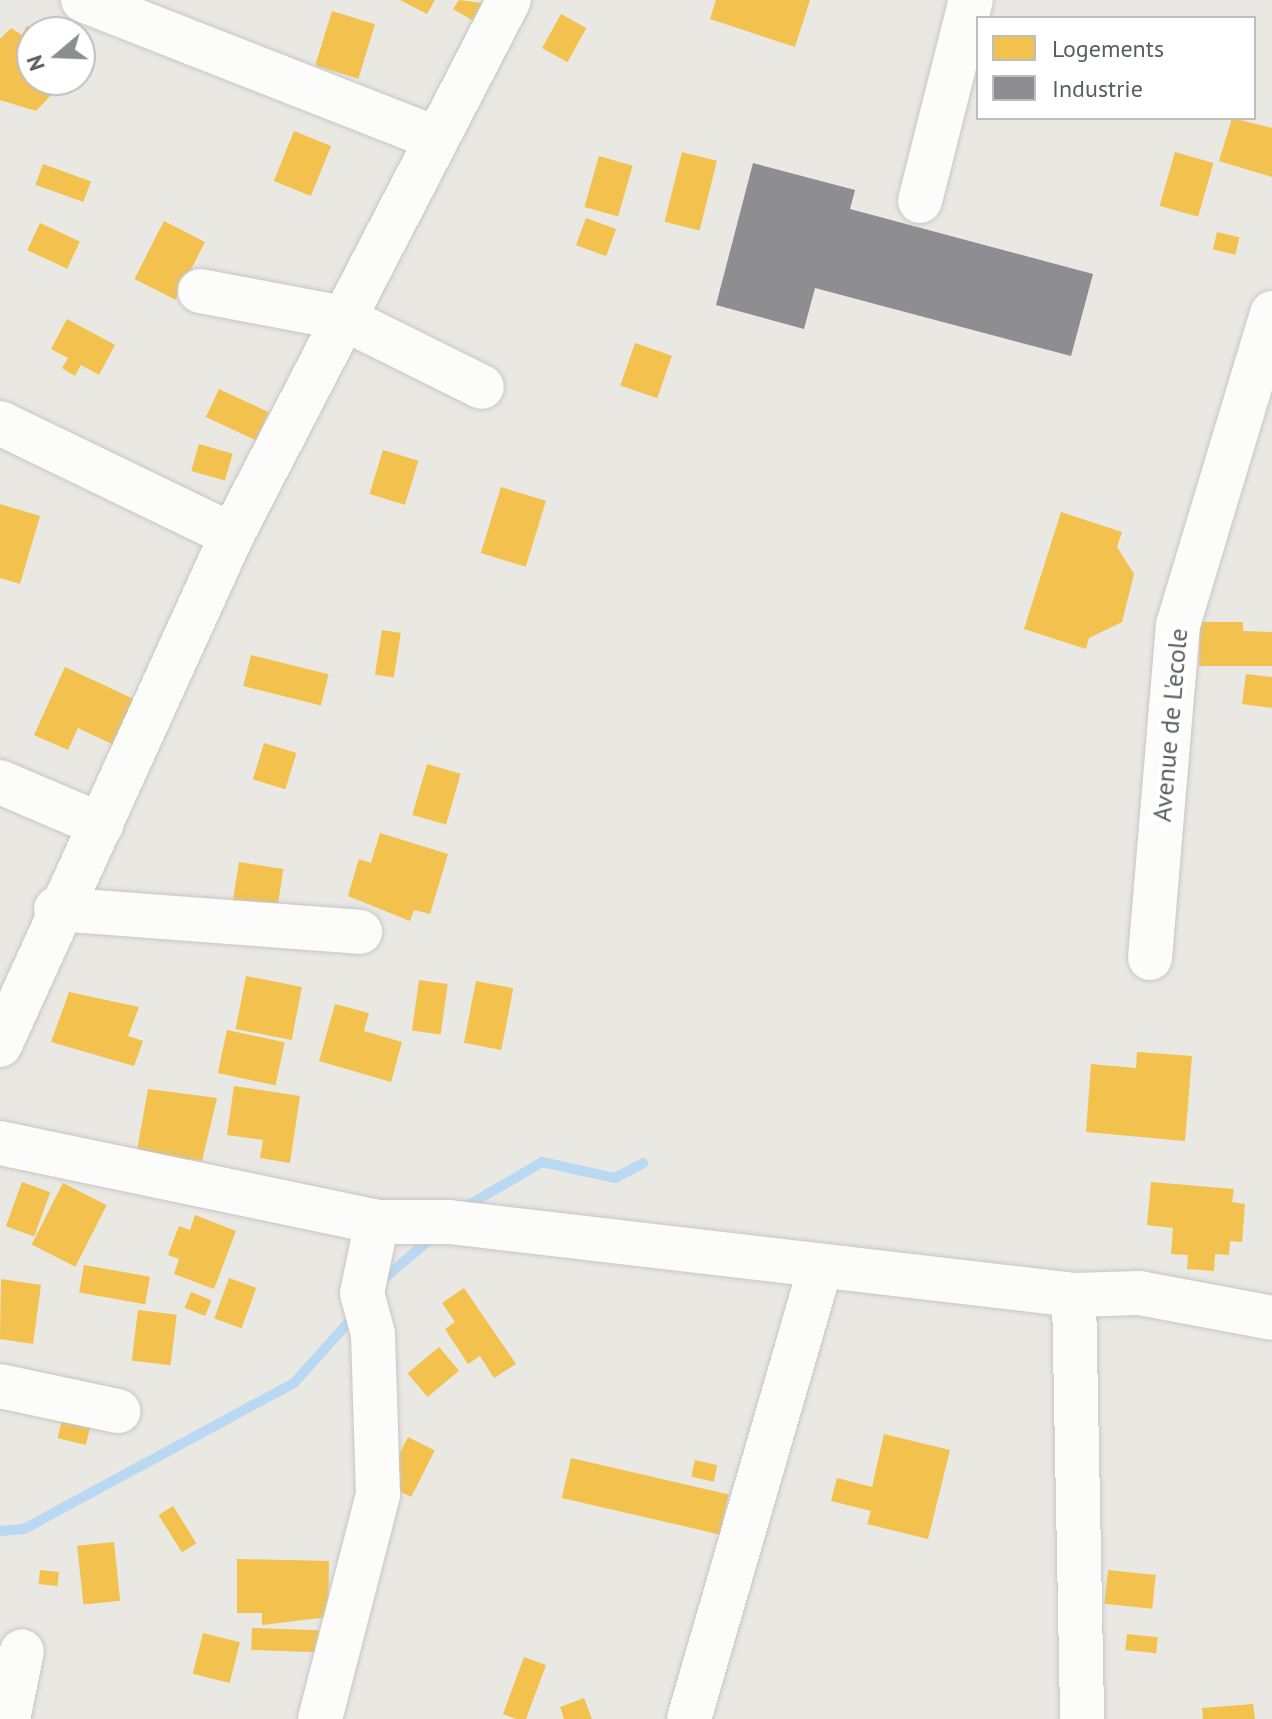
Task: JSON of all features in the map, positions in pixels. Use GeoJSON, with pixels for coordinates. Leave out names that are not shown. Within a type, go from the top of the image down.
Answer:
{"type":"FeatureCollection","features":[{"type":"Feature","properties":{"kind":"street"},"geometry":{"type":"LineString","coordinates":[[83,0],[437,139]]}},
{"type":"Feature","properties":{"kind":"street"},"geometry":{"type":"LineString","coordinates":[[0,1045],[56,909],[101,825],[232,535],[509,0]]}},
{"type":"Feature","properties":{"kind":"street"},"geometry":{"type":"LineString","coordinates":[[920,201],[971,0]]}},
{"type":"Feature","properties":{"kind":"street"},"geometry":{"type":"LineString","coordinates":[[200,291],[343,318],[482,387]]}},
{"type":"Feature","properties":{"kind":"street","name":"Avenue de L'ecole"},"geometry":{"type":"LineString","coordinates":[[1150,958],[1178,625],[1272,313]]}},
{"type":"Feature","properties":{"kind":"street"},"geometry":{"type":"LineString","coordinates":[[0,423],[232,535]]}},
{"type":"Feature","properties":{"kind":"street"},"geometry":{"type":"LineString","coordinates":[[0,782],[101,825]]}},
{"type":"Feature","properties":{"kind":"street"},"geometry":{"type":"LineString","coordinates":[[56,909],[360,932]]}},
{"type":"Feature","properties":{"kind":"street"},"geometry":{"type":"LineString","coordinates":[[0,1143],[377,1222],[449,1222],[1074,1295],[1139,1293],[1272,1318]]}},
{"type":"Feature","properties":{"kind":"street"},"geometry":{"type":"LineString","coordinates":[[320,1719],[378,1494],[368,1310],[377,1222]]}},
{"type":"Feature","properties":{"kind":"street"},"geometry":{"type":"LineString","coordinates":[[689,1719],[820,1267]]}},
{"type":"Feature","properties":{"kind":"street"},"geometry":{"type":"LineString","coordinates":[[1074,1295],[1082,1719]]}},
{"type":"Feature","properties":{"kind":"street"},"geometry":{"type":"LineString","coordinates":[[0,1386],[118,1411]]}},
{"type":"Feature","properties":{"kind":"street"},"geometry":{"type":"LineString","coordinates":[[8,1719],[22,1651]]}},
{"type":"Feature","properties":{"kind":"building: Logements"},"geometry":{"type":"Polygon","coordinates":[[[400,0],[435,0],[427,14],[400,0]]]}},
{"type":"Feature","properties":{"kind":"building: Logements"},"geometry":{"type":"Polygon","coordinates":[[[459,0],[482,3],[472,20],[453,9],[459,0]]]}},
{"type":"Feature","properties":{"kind":"building: Logements"},"geometry":{"type":"Polygon","coordinates":[[[716,0],[810,0],[795,47],[710,19],[716,0]]]}},
{"type":"Feature","properties":{"kind":"building: Logements"},"geometry":{"type":"Polygon","coordinates":[[[332,11],[375,24],[358,79],[315,66],[332,11]]]}},
{"type":"Feature","properties":{"kind":"building: Logements"},"geometry":{"type":"Polygon","coordinates":[[[561,14],[586,28],[567,62],[542,48],[561,14]]]}},
{"type":"Feature","properties":{"kind":"building: Logements"},"geometry":{"type":"Polygon","coordinates":[[[11,28],[16,31],[16,96],[50,96],[36,111],[0,100],[0,39],[11,28]]]}},
{"type":"Feature","properties":{"kind":"building: Logements"},"geometry":{"type":"Polygon","coordinates":[[[1231,120],[1272,128],[1272,177],[1219,161],[1231,120]]]}},
{"type":"Feature","properties":{"kind":"building: Logements"},"geometry":{"type":"Polygon","coordinates":[[[294,131],[331,146],[311,196],[274,181],[294,131]]]}},
{"type":"Feature","properties":{"kind":"building: Logements"},"geometry":{"type":"Polygon","coordinates":[[[682,152],[717,161],[700,231],[665,222],[682,152]]]}},
{"type":"Feature","properties":{"kind":"building: Logements"},"geometry":{"type":"Polygon","coordinates":[[[1175,152],[1213,163],[1198,217],[1160,206],[1175,152]]]}},
{"type":"Feature","properties":{"kind":"building: Logements"},"geometry":{"type":"Polygon","coordinates":[[[599,156],[633,166],[618,217],[584,207],[599,156]]]}},
{"type":"Feature","properties":{"kind":"building: Logements"},"geometry":{"type":"Polygon","coordinates":[[[43,164],[91,181],[83,202],[35,185],[43,164]]]}},
{"type":"Feature","properties":{"kind":"building: Logements"},"geometry":{"type":"Polygon","coordinates":[[[586,218],[616,229],[606,256],[576,245],[586,218]]]}},
{"type":"Feature","properties":{"kind":"building: Logements"},"geometry":{"type":"Polygon","coordinates":[[[164,221],[205,242],[175,300],[134,279],[164,221]]]}},
{"type":"Feature","properties":{"kind":"building: Logements"},"geometry":{"type":"Polygon","coordinates":[[[40,223],[80,242],[67,269],[27,250],[40,223]]]}},
{"type":"Feature","properties":{"kind":"building: Logements"},"geometry":{"type":"Polygon","coordinates":[[[1217,232],[1239,237],[1235,255],[1213,250],[1217,232]]]}},
{"type":"Feature","properties":{"kind":"building: Logements"},"geometry":{"type":"Polygon","coordinates":[[[67,319],[115,345],[99,375],[81,365],[75,376],[62,368],[68,358],[51,349],[67,319]]]}},
{"type":"Feature","properties":{"kind":"building: Logements"},"geometry":{"type":"Polygon","coordinates":[[[635,343],[672,356],[657,398],[620,386],[635,343]]]}},
{"type":"Feature","properties":{"kind":"building: Logements"},"geometry":{"type":"Polygon","coordinates":[[[219,389],[269,412],[256,440],[206,417],[219,389]]]}},
{"type":"Feature","properties":{"kind":"building: Logements"},"geometry":{"type":"Polygon","coordinates":[[[199,444],[233,454],[225,481],[191,471],[199,444]]]}},
{"type":"Feature","properties":{"kind":"building: Logements"},"geometry":{"type":"Polygon","coordinates":[[[383,450],[418,461],[405,505],[370,494],[383,450]]]}},
{"type":"Feature","properties":{"kind":"building: Logements"},"geometry":{"type":"Polygon","coordinates":[[[501,487],[546,501],[526,567],[481,553],[501,487]]]}},
{"type":"Feature","properties":{"kind":"building: Logements"},"geometry":{"type":"Polygon","coordinates":[[[0,504],[40,516],[20,584],[0,578],[0,504]]]}},
{"type":"Feature","properties":{"kind":"building: Logements"},"geometry":{"type":"Polygon","coordinates":[[[1061,512],[1122,532],[1117,547],[1134,574],[1122,622],[1089,638],[1086,649],[1024,629],[1061,512]]]}},
{"type":"Feature","properties":{"kind":"building: Logements"},"geometry":{"type":"Polygon","coordinates":[[[1200,622],[1243,622],[1243,631],[1272,632],[1272,666],[1199,666],[1200,622]]]}},
{"type":"Feature","properties":{"kind":"building: Logements"},"geometry":{"type":"Polygon","coordinates":[[[382,630],[401,633],[394,677],[375,674],[382,630]]]}},
{"type":"Feature","properties":{"kind":"building: Logements"},"geometry":{"type":"Polygon","coordinates":[[[251,655],[329,674],[321,705],[243,686],[251,655]]]}},
{"type":"Feature","properties":{"kind":"building: Logements"},"geometry":{"type":"Polygon","coordinates":[[[65,667],[136,700],[116,746],[78,728],[68,750],[34,735],[65,667]]]}},
{"type":"Feature","properties":{"kind":"building: Logements"},"geometry":{"type":"Polygon","coordinates":[[[1246,674],[1272,677],[1272,708],[1242,704],[1246,674]]]}},
{"type":"Feature","properties":{"kind":"building: Logements"},"geometry":{"type":"Polygon","coordinates":[[[264,743],[297,753],[285,789],[253,779],[264,743]]]}},
{"type":"Feature","properties":{"kind":"building: Logements"},"geometry":{"type":"Polygon","coordinates":[[[427,764],[461,774],[446,825],[412,815],[427,764]]]}},
{"type":"Feature","properties":{"kind":"building: Logements"},"geometry":{"type":"Polygon","coordinates":[[[380,833],[448,854],[430,914],[414,910],[410,921],[348,896],[359,859],[371,863],[380,833]]]}},
{"type":"Feature","properties":{"kind":"building: Logements"},"geometry":{"type":"Polygon","coordinates":[[[239,862],[283,869],[277,912],[232,904],[239,862]]]}},
{"type":"Feature","properties":{"kind":"building: Logements"},"geometry":{"type":"Polygon","coordinates":[[[246,976],[302,987],[292,1040],[236,1029],[246,976]]]}},
{"type":"Feature","properties":{"kind":"building: Logements"},"geometry":{"type":"Polygon","coordinates":[[[419,980],[448,984],[441,1035],[412,1031],[419,980]]]}},
{"type":"Feature","properties":{"kind":"building: Logements"},"geometry":{"type":"Polygon","coordinates":[[[476,981],[513,988],[501,1050],[464,1043],[476,981]]]}},
{"type":"Feature","properties":{"kind":"building: Logements"},"geometry":{"type":"Polygon","coordinates":[[[69,992],[139,1007],[128,1036],[143,1041],[134,1066],[51,1042],[69,992]]]}},
{"type":"Feature","properties":{"kind":"building: Logements"},"geometry":{"type":"Polygon","coordinates":[[[335,1004],[369,1013],[364,1031],[402,1042],[391,1082],[319,1061],[335,1004]]]}},
{"type":"Feature","properties":{"kind":"building: Logements"},"geometry":{"type":"Polygon","coordinates":[[[227,1030],[285,1042],[276,1085],[218,1073],[227,1030]]]}},
{"type":"Feature","properties":{"kind":"building: Logements"},"geometry":{"type":"Polygon","coordinates":[[[1137,1052],[1192,1056],[1185,1141],[1086,1132],[1091,1064],[1136,1068],[1137,1052]]]}},
{"type":"Feature","properties":{"kind":"building: Logements"},"geometry":{"type":"Polygon","coordinates":[[[234,1086],[300,1096],[290,1163],[260,1158],[263,1140],[227,1135],[234,1086]]]}},
{"type":"Feature","properties":{"kind":"building: Logements"},"geometry":{"type":"Polygon","coordinates":[[[148,1089],[217,1098],[202,1161],[189,1159],[188,1167],[136,1156],[148,1089]]]}},
{"type":"Feature","properties":{"kind":"building: Logements"},"geometry":{"type":"Polygon","coordinates":[[[22,1182],[50,1192],[34,1236],[6,1226],[22,1182]]]}},
{"type":"Feature","properties":{"kind":"building: Logements"},"geometry":{"type":"Polygon","coordinates":[[[1151,1182],[1234,1189],[1232,1202],[1245,1204],[1242,1242],[1230,1241],[1229,1255],[1215,1254],[1214,1271],[1187,1269],[1188,1255],[1171,1254],[1173,1228],[1147,1225],[1151,1182]]]}},
{"type":"Feature","properties":{"kind":"building: Logements"},"geometry":{"type":"Polygon","coordinates":[[[63,1183],[107,1205],[75,1267],[32,1244],[63,1183]]]}},
{"type":"Feature","properties":{"kind":"building: Logements"},"geometry":{"type":"Polygon","coordinates":[[[195,1215],[236,1231],[214,1289],[174,1274],[179,1259],[168,1255],[179,1226],[190,1230],[195,1215]]]}},
{"type":"Feature","properties":{"kind":"building: Logements"},"geometry":{"type":"Polygon","coordinates":[[[84,1265],[150,1277],[145,1304],[79,1293],[84,1265]]]}},
{"type":"Feature","properties":{"kind":"building: Logements"},"geometry":{"type":"Polygon","coordinates":[[[229,1278],[256,1288],[242,1328],[214,1318],[229,1278]]]}},
{"type":"Feature","properties":{"kind":"building: Logements"},"geometry":{"type":"Polygon","coordinates":[[[1,1279],[41,1285],[33,1344],[0,1339],[1,1279]]]}},
{"type":"Feature","properties":{"kind":"building: Logements"},"geometry":{"type":"Polygon","coordinates":[[[464,1288],[516,1364],[494,1378],[480,1356],[468,1364],[445,1329],[455,1322],[442,1303],[464,1288]]]}},
{"type":"Feature","properties":{"kind":"building: Logements"},"geometry":{"type":"Polygon","coordinates":[[[191,1292],[211,1300],[205,1316],[185,1308],[191,1292]]]}},
{"type":"Feature","properties":{"kind":"building: Logements"},"geometry":{"type":"Polygon","coordinates":[[[138,1310],[177,1315],[170,1365],[132,1361],[138,1310]]]}},
{"type":"Feature","properties":{"kind":"building: Logements"},"geometry":{"type":"Polygon","coordinates":[[[439,1347],[459,1371],[428,1397],[408,1373],[439,1347]]]}},
{"type":"Feature","properties":{"kind":"building: Logements"},"geometry":{"type":"Polygon","coordinates":[[[66,1404],[94,1411],[86,1445],[58,1438],[66,1404]]]}},
{"type":"Feature","properties":{"kind":"building: Logements"},"geometry":{"type":"Polygon","coordinates":[[[884,1434],[950,1450],[928,1539],[867,1524],[871,1511],[831,1501],[837,1478],[872,1487],[884,1434]]]}},
{"type":"Feature","properties":{"kind":"building: Logements"},"geometry":{"type":"Polygon","coordinates":[[[408,1437],[435,1451],[411,1497],[384,1483],[408,1437]]]}},
{"type":"Feature","properties":{"kind":"building: Logements"},"geometry":{"type":"Polygon","coordinates":[[[571,1458],[729,1494],[720,1534],[562,1498],[571,1458]]]}},
{"type":"Feature","properties":{"kind":"building: Logements"},"geometry":{"type":"Polygon","coordinates":[[[695,1460],[717,1465],[714,1482],[691,1477],[695,1460]]]}},
{"type":"Feature","properties":{"kind":"building: Logements"},"geometry":{"type":"Polygon","coordinates":[[[173,1506],[196,1543],[182,1552],[159,1515],[173,1506]]]}},
{"type":"Feature","properties":{"kind":"building: Logements"},"geometry":{"type":"Polygon","coordinates":[[[114,1542],[120,1601],[83,1605],[77,1546],[114,1542]]]}},
{"type":"Feature","properties":{"kind":"building: Logements"},"geometry":{"type":"Polygon","coordinates":[[[237,1559],[329,1561],[328,1617],[262,1625],[262,1613],[237,1613],[237,1559]]]}},
{"type":"Feature","properties":{"kind":"building: Logements"},"geometry":{"type":"Polygon","coordinates":[[[40,1570],[59,1572],[57,1586],[39,1584],[40,1570]]]}},
{"type":"Feature","properties":{"kind":"building: Logements"},"geometry":{"type":"Polygon","coordinates":[[[1108,1570],[1156,1575],[1152,1609],[1104,1604],[1108,1570]]]}},
{"type":"Feature","properties":{"kind":"building: Logements"},"geometry":{"type":"Polygon","coordinates":[[[252,1628],[319,1630],[318,1652],[251,1650],[252,1628]]]}},
{"type":"Feature","properties":{"kind":"building: Logements"},"geometry":{"type":"Polygon","coordinates":[[[203,1633],[240,1642],[230,1683],[193,1674],[203,1633]]]}},
{"type":"Feature","properties":{"kind":"building: Logements"},"geometry":{"type":"Polygon","coordinates":[[[1127,1634],[1158,1637],[1156,1653],[1125,1650],[1127,1634]]]}},
{"type":"Feature","properties":{"kind":"building: Logements"},"geometry":{"type":"Polygon","coordinates":[[[524,1657],[546,1665],[526,1719],[516,1719],[503,1714],[524,1657]]]}},
{"type":"Feature","properties":{"kind":"building: Logements"},"geometry":{"type":"Polygon","coordinates":[[[584,1698],[592,1719],[564,1719],[560,1707],[584,1698]]]}},
{"type":"Feature","properties":{"kind":"building: Logements"},"geometry":{"type":"Polygon","coordinates":[[[1253,1704],[1255,1719],[1203,1719],[1202,1708],[1253,1704]]]}},
{"type":"Feature","properties":{"kind":"building: Industrie"},"geometry":{"type":"Polygon","coordinates":[[[753,163],[855,190],[850,209],[1093,274],[1071,356],[815,288],[804,329],[716,305],[753,163]]]}},
{"type":"Feature","properties":{"kind":"waterway"},"geometry":{"type":"LineString","coordinates":[[460,1210],[542,1162],[615,1178],[643,1163]]}},
{"type":"Feature","properties":{"kind":"waterway"},"geometry":{"type":"LineString","coordinates":[[380,1282],[435,1235]]}},
{"type":"Feature","properties":{"kind":"waterway"},"geometry":{"type":"LineString","coordinates":[[0,1531],[24,1529],[294,1383],[356,1314]]}}]}
